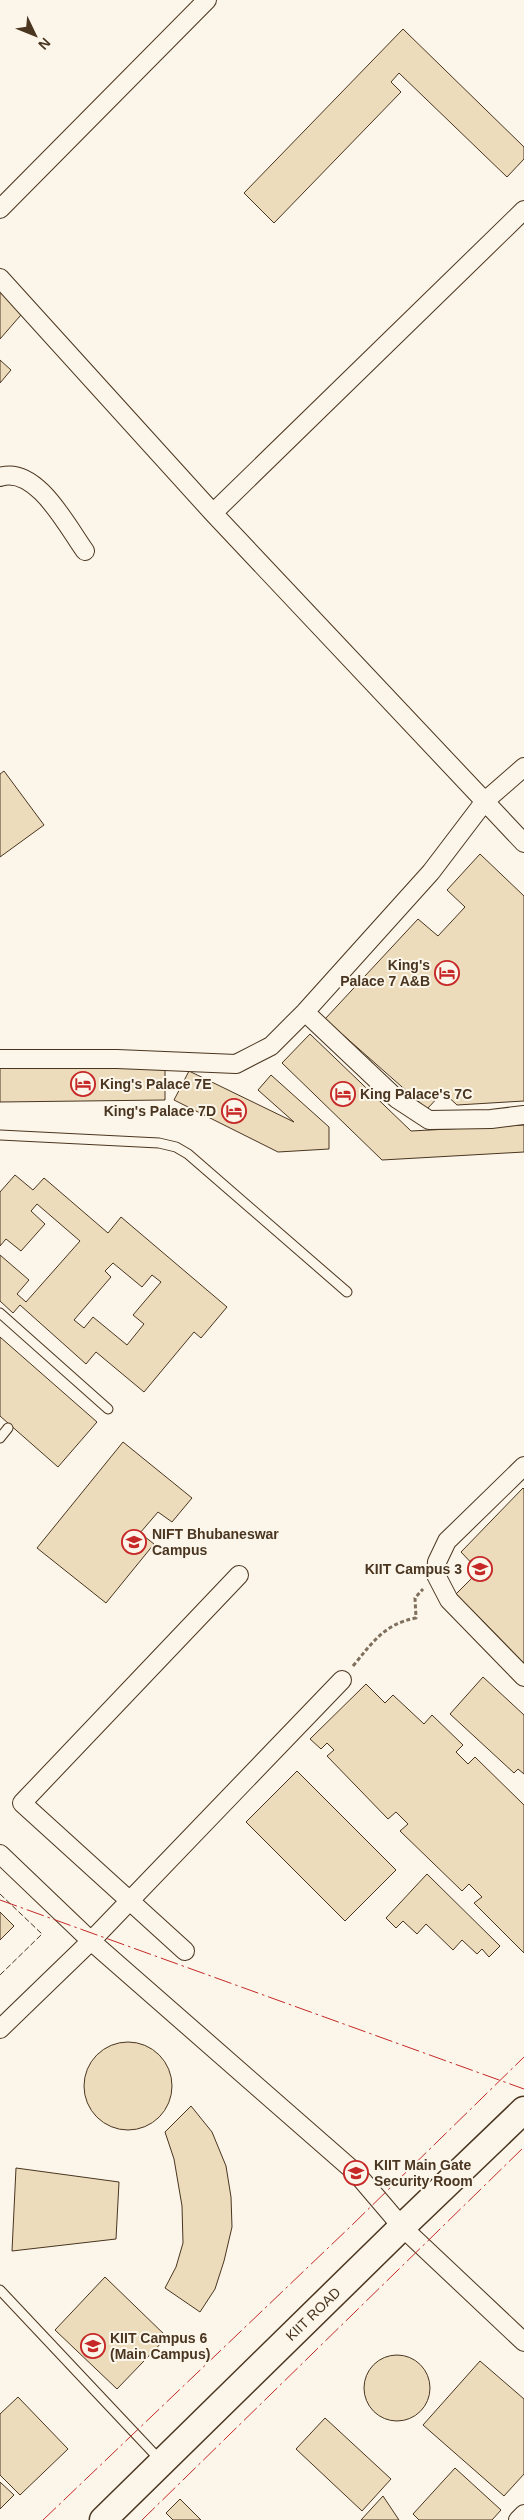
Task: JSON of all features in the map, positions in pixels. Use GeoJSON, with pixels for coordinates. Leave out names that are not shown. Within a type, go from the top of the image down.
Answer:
{"type":"FeatureCollection","features":[{"type":"Feature","properties":{"kind":"main road","name":"KIIT ROAD"},"geometry":{"type":"LineString","coordinates":[[103,2520],[524,2110]]}},
{"type":"Feature","properties":{"kind":"street"},"geometry":{"type":"LineString","coordinates":[[0,209],[208,0]]}},
{"type":"Feature","properties":{"kind":"street"},"geometry":{"type":"LineString","coordinates":[[213,513],[524,210]]}},
{"type":"Feature","properties":{"kind":"street"},"geometry":{"type":"LineString","coordinates":[[0,278],[213,513],[524,843]]}},
{"type":"Feature","properties":{"kind":"street"},"geometry":{"type":"LineString","coordinates":[[0,477],[7,474],[24,477],[38,487],[85,551]]}},
{"type":"Feature","properties":{"kind":"street"},"geometry":{"type":"LineString","coordinates":[[0,1059],[117,1059],[236,1064],[271,1046],[305,1012],[431,872],[485,801],[524,768]]}},
{"type":"Feature","properties":{"kind":"street"},"geometry":{"type":"LineString","coordinates":[[305,1012],[397,1099],[429,1120],[491,1119],[524,1115]]}},
{"type":"Feature","properties":{"kind":"street"},"geometry":{"type":"LineString","coordinates":[[524,1466],[447,1541],[437,1562],[436,1576],[449,1600],[524,1678]]}},
{"type":"Feature","properties":{"kind":"street"},"geometry":{"type":"LineString","coordinates":[[185,1950],[22,1802],[238,1575]]}},
{"type":"Feature","properties":{"kind":"street"},"geometry":{"type":"LineString","coordinates":[[0,2029],[91,1941],[342,1680]]}},
{"type":"Feature","properties":{"kind":"street"},"geometry":{"type":"LineString","coordinates":[[0,1854],[91,1941],[356,2173],[402,2227],[524,2342]]}},
{"type":"Feature","properties":{"kind":"street"},"geometry":{"type":"LineString","coordinates":[[518,2520],[524,2514]]}},
{"type":"Feature","properties":{"kind":"lane"},"geometry":{"type":"LineString","coordinates":[[0,1135],[159,1142],[176,1147],[188,1154],[347,1292]]}},
{"type":"Feature","properties":{"kind":"lane"},"geometry":{"type":"LineString","coordinates":[[0,1314],[108,1409]]}},
{"type":"Feature","properties":{"kind":"lane"},"geometry":{"type":"LineString","coordinates":[[0,1438],[8,1428]]}},
{"type":"Feature","properties":{"kind":"lane"},"geometry":{"type":"LineString","coordinates":[[0,2290],[162,2462]]}},
{"type":"Feature","properties":{"kind":"path"},"geometry":{"type":"LineString","coordinates":[[342,1680],[382,1631],[402,1621],[416,1618],[415,1598],[436,1576]]}},
{"type":"Feature","properties":{"kind":"building"},"geometry":{"type":"Polygon","coordinates":[[[403,29],[524,147],[524,159],[507,177],[399,73],[391,82],[401,92],[274,223],[244,193],[403,29]]]}},
{"type":"Feature","properties":{"kind":"building"},"geometry":{"type":"Polygon","coordinates":[[[0,291],[27,308],[0,339],[0,291]]]}},
{"type":"Feature","properties":{"kind":"building"},"geometry":{"type":"Polygon","coordinates":[[[0,360],[11,370],[0,383],[0,360]]]}},
{"type":"Feature","properties":{"kind":"building"},"geometry":{"type":"Polygon","coordinates":[[[4,771],[44,825],[0,857],[0,774],[4,771]]]}},
{"type":"Feature","properties":{"kind":"building","name":"King's Palace 7 A&B"},"geometry":{"type":"Polygon","coordinates":[[[480,854],[524,896],[524,1101],[457,1105],[443,1092],[427,1109],[325,1019],[418,919],[438,936],[465,907],[447,890],[480,854]]]}},
{"type":"Feature","properties":{"kind":"building","name":"King Palace's 7C"},"geometry":{"type":"Polygon","coordinates":[[[310,1034],[411,1131],[524,1125],[524,1152],[382,1160],[282,1063],[310,1034]]]}},
{"type":"Feature","properties":{"kind":"building","name":"King's Palace 7E"},"geometry":{"type":"Polygon","coordinates":[[[165,1066],[165,1100],[0,1102],[0,1067],[165,1066]]]}},
{"type":"Feature","properties":{"kind":"building","name":"King's Palace 7D"},"geometry":{"type":"Polygon","coordinates":[[[189,1071],[294,1122],[258,1090],[271,1075],[329,1127],[329,1149],[278,1152],[174,1100],[189,1071]]]}},
{"type":"Feature","properties":{"kind":"building"},"geometry":{"type":"Polygon","coordinates":[[[15,1175],[33,1190],[44,1178],[108,1233],[121,1217],[227,1307],[201,1338],[194,1332],[144,1392],[96,1352],[86,1364],[20,1305],[13,1313],[0,1301],[0,1255],[29,1280],[17,1294],[26,1302],[80,1241],[37,1204],[31,1211],[45,1224],[21,1251],[6,1239],[0,1246],[0,1192],[15,1175]],[[113,1263],[105,1271],[111,1277],[74,1320],[84,1328],[93,1317],[127,1345],[144,1324],[133,1315],[161,1282],[152,1275],[142,1287],[113,1263]]]}},
{"type":"Feature","properties":{"kind":"building"},"geometry":{"type":"Polygon","coordinates":[[[0,1337],[97,1422],[58,1467],[0,1416],[0,1337]]]}},
{"type":"Feature","properties":{"kind":"building"},"geometry":{"type":"Polygon","coordinates":[[[123,1442],[192,1498],[172,1522],[158,1512],[140,1533],[154,1544],[106,1603],[37,1548],[123,1442]]]}},
{"type":"Feature","properties":{"kind":"building","name":"KIIT Campus 3"},"geometry":{"type":"Polygon","coordinates":[[[523,1488],[524,1663],[456,1594],[479,1571],[461,1552],[523,1488]]]}},
{"type":"Feature","properties":{"kind":"building"},"geometry":{"type":"Polygon","coordinates":[[[483,1677],[524,1715],[524,1774],[518,1769],[514,1773],[450,1714],[483,1677]]]}},
{"type":"Feature","properties":{"kind":"building"},"geometry":{"type":"Polygon","coordinates":[[[366,1684],[385,1703],[393,1695],[424,1724],[432,1715],[463,1745],[456,1752],[468,1764],[475,1757],[524,1805],[524,1953],[474,1903],[482,1897],[469,1884],[462,1891],[400,1831],[408,1824],[396,1812],[388,1819],[327,1756],[334,1750],[327,1743],[321,1749],[310,1739],[366,1684]]]}},
{"type":"Feature","properties":{"kind":"building"},"geometry":{"type":"Polygon","coordinates":[[[297,1771],[396,1870],[345,1921],[246,1822],[297,1771]]]}},
{"type":"Feature","properties":{"kind":"building"},"geometry":{"type":"Polygon","coordinates":[[[427,1874],[500,1946],[489,1957],[482,1949],[477,1954],[462,1940],[453,1950],[426,1924],[417,1934],[403,1921],[396,1928],[386,1918],[427,1874]]]}},
{"type":"Feature","properties":{"kind":"building"},"geometry":{"type":"Polygon","coordinates":[[[0,1912],[14,1926],[0,1940],[0,1912]]]}},
{"type":"Feature","properties":{"kind":"building"},"geometry":{"type":"Polygon","coordinates":[[[128,2042],[145,2046],[159,2055],[168,2069],[172,2086],[168,2103],[159,2117],[145,2126],[128,2130],[111,2126],[97,2117],[88,2103],[84,2086],[88,2069],[97,2055],[111,2046],[128,2042]]]}},
{"type":"Feature","properties":{"kind":"building"},"geometry":{"type":"Polygon","coordinates":[[[191,2106],[212,2132],[226,2166],[231,2197],[232,2227],[224,2261],[215,2289],[200,2312],[165,2288],[176,2267],[183,2243],[182,2206],[174,2159],[165,2132],[191,2106]]]}},
{"type":"Feature","properties":{"kind":"building"},"geometry":{"type":"Polygon","coordinates":[[[16,2168],[119,2182],[116,2239],[12,2251],[16,2168]]]}},
{"type":"Feature","properties":{"kind":"building"},"geometry":{"type":"Polygon","coordinates":[[[105,2277],[167,2337],[117,2389],[55,2330],[105,2277]]]}},
{"type":"Feature","properties":{"kind":"building"},"geometry":{"type":"Polygon","coordinates":[[[397,2355],[410,2357],[425,2370],[428,2375],[430,2388],[428,2401],[415,2416],[410,2419],[397,2421],[384,2419],[369,2406],[366,2401],[364,2388],[366,2375],[379,2360],[384,2357],[397,2355]]]}},
{"type":"Feature","properties":{"kind":"building"},"geometry":{"type":"Polygon","coordinates":[[[480,2361],[524,2399],[524,2474],[504,2496],[423,2425],[480,2361]]]}},
{"type":"Feature","properties":{"kind":"building"},"geometry":{"type":"Polygon","coordinates":[[[18,2397],[68,2449],[20,2495],[0,2475],[0,2414],[18,2397]]]}},
{"type":"Feature","properties":{"kind":"building"},"geometry":{"type":"Polygon","coordinates":[[[325,2418],[391,2479],[362,2511],[296,2449],[325,2418]]]}},
{"type":"Feature","properties":{"kind":"building"},"geometry":{"type":"Polygon","coordinates":[[[455,2468],[501,2510],[492,2520],[419,2520],[413,2514],[455,2468]]]}},
{"type":"Feature","properties":{"kind":"building"},"geometry":{"type":"Polygon","coordinates":[[[0,2482],[14,2495],[0,2509],[0,2482]]]}},
{"type":"Feature","properties":{"kind":"building"},"geometry":{"type":"Polygon","coordinates":[[[383,2496],[399,2520],[361,2520],[383,2496]]]}},
{"type":"Feature","properties":{"kind":"building"},"geometry":{"type":"Polygon","coordinates":[[[180,2499],[201,2520],[173,2520],[166,2513],[180,2499]]]}},
{"type":"Feature","properties":{"kind":"fence"},"geometry":{"type":"LineString","coordinates":[[0,1894],[42,1934],[0,1975]]}},
{"type":"Feature","properties":{"kind":"power"},"geometry":{"type":"LineString","coordinates":[[0,1900],[524,2089]]}},
{"type":"Feature","properties":{"kind":"power"},"geometry":{"type":"LineString","coordinates":[[43,2520],[350,2227],[524,2057]]}},
{"type":"Feature","properties":{"kind":"power"},"geometry":{"type":"LineString","coordinates":[[142,2520],[524,2147]]}},
{"type":"Feature","properties":{"kind":"place","name":"King's Palace 7 A&B"},"geometry":{"type":"Point","coordinates":[447,973]}},
{"type":"Feature","properties":{"kind":"place","name":"King's Palace 7E"},"geometry":{"type":"Point","coordinates":[83,1084]}},
{"type":"Feature","properties":{"kind":"place","name":"King Palace's 7C"},"geometry":{"type":"Point","coordinates":[343,1094]}},
{"type":"Feature","properties":{"kind":"place","name":"King's Palace 7D"},"geometry":{"type":"Point","coordinates":[234,1111]}},
{"type":"Feature","properties":{"kind":"place","name":"NIFT Bhubaneswar Campus"},"geometry":{"type":"Point","coordinates":[134,1542]}},
{"type":"Feature","properties":{"kind":"place","name":"KIIT Campus 3"},"geometry":{"type":"Point","coordinates":[480,1569]}},
{"type":"Feature","properties":{"kind":"place","name":"KIIT Main Gate Security Room"},"geometry":{"type":"Point","coordinates":[356,2173]}},
{"type":"Feature","properties":{"kind":"place","name":"KIIT Campus 6 (Main Campus)"},"geometry":{"type":"Point","coordinates":[93,2346]}}]}
